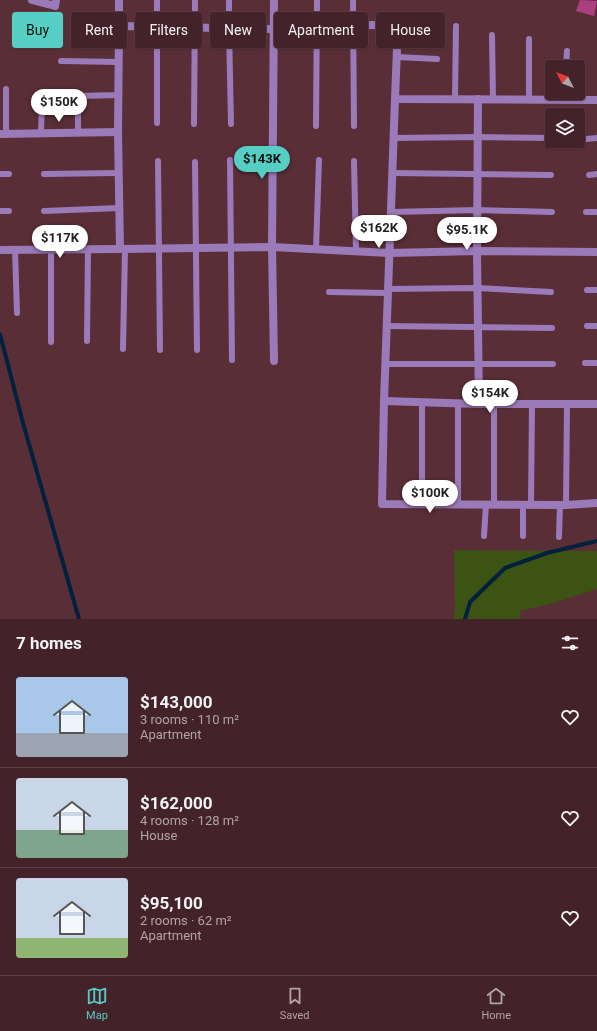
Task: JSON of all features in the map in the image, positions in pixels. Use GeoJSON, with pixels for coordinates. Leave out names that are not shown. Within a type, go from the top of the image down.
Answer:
{"type":"FeatureCollection","features":[{"type":"Feature","properties":{"kind":"street"},"geometry":{"type":"LineString","coordinates":[[32,0],[55,6],[56,0]]}},
{"type":"Feature","properties":{"kind":"street"},"geometry":{"type":"LineString","coordinates":[[119,0],[119,12]]}},
{"type":"Feature","properties":{"kind":"street"},"geometry":{"type":"LineString","coordinates":[[274,0],[272,247],[274,361]]}},
{"type":"Feature","properties":{"kind":"street"},"geometry":{"type":"LineString","coordinates":[[266,29],[273,29]]}},
{"type":"Feature","properties":{"kind":"street"},"geometry":{"type":"LineString","coordinates":[[119,48],[118,173],[122,249]]}},
{"type":"Feature","properties":{"kind":"street"},"geometry":{"type":"LineString","coordinates":[[397,48],[385,364],[382,504],[563,505],[597,503]]}},
{"type":"Feature","properties":{"kind":"street"},"geometry":{"type":"LineString","coordinates":[[395,99],[545,98]]}},
{"type":"Feature","properties":{"kind":"street"},"geometry":{"type":"LineString","coordinates":[[585,98],[597,100]]}},
{"type":"Feature","properties":{"kind":"street"},"geometry":{"type":"LineString","coordinates":[[478,99],[477,288],[479,404]]}},
{"type":"Feature","properties":{"kind":"street"},"geometry":{"type":"LineString","coordinates":[[3,134],[118,132]]}},
{"type":"Feature","properties":{"kind":"street"},"geometry":{"type":"LineString","coordinates":[[0,250],[272,247],[389,253],[477,251],[597,252]]}},
{"type":"Feature","properties":{"kind":"street"},"geometry":{"type":"LineString","coordinates":[[384,401],[479,404],[597,404]]}},
{"type":"Feature","properties":{"kind":"lane"},"geometry":{"type":"LineString","coordinates":[[157,0],[157,12]]}},
{"type":"Feature","properties":{"kind":"lane"},"geometry":{"type":"LineString","coordinates":[[195,0],[195,12]]}},
{"type":"Feature","properties":{"kind":"lane"},"geometry":{"type":"LineString","coordinates":[[229,12],[230,0]]}},
{"type":"Feature","properties":{"kind":"lane"},"geometry":{"type":"LineString","coordinates":[[317,0],[317,12]]}},
{"type":"Feature","properties":{"kind":"lane"},"geometry":{"type":"LineString","coordinates":[[354,0],[354,12]]}},
{"type":"Feature","properties":{"kind":"lane"},"geometry":{"type":"LineString","coordinates":[[455,99],[456,26]]}},
{"type":"Feature","properties":{"kind":"lane"},"geometry":{"type":"LineString","coordinates":[[492,35],[493,99]]}},
{"type":"Feature","properties":{"kind":"lane"},"geometry":{"type":"LineString","coordinates":[[528,99],[529,39]]}},
{"type":"Feature","properties":{"kind":"lane"},"geometry":{"type":"LineString","coordinates":[[156,48],[156,123]]}},
{"type":"Feature","properties":{"kind":"lane"},"geometry":{"type":"LineString","coordinates":[[194,124],[195,48]]}},
{"type":"Feature","properties":{"kind":"lane"},"geometry":{"type":"LineString","coordinates":[[229,48],[231,124]]}},
{"type":"Feature","properties":{"kind":"lane"},"geometry":{"type":"LineString","coordinates":[[316,126],[318,48]]}},
{"type":"Feature","properties":{"kind":"lane"},"geometry":{"type":"LineString","coordinates":[[353,48],[354,126]]}},
{"type":"Feature","properties":{"kind":"lane"},"geometry":{"type":"LineString","coordinates":[[566,60],[567,51]]}},
{"type":"Feature","properties":{"kind":"lane"},"geometry":{"type":"LineString","coordinates":[[397,57],[437,59]]}},
{"type":"Feature","properties":{"kind":"lane"},"geometry":{"type":"LineString","coordinates":[[61,62],[119,62]]}},
{"type":"Feature","properties":{"kind":"lane"},"geometry":{"type":"LineString","coordinates":[[3,134],[6,89]]}},
{"type":"Feature","properties":{"kind":"lane"},"geometry":{"type":"LineString","coordinates":[[78,132],[78,96],[118,94]]}},
{"type":"Feature","properties":{"kind":"lane"},"geometry":{"type":"LineString","coordinates":[[41,133],[42,101]]}},
{"type":"Feature","properties":{"kind":"lane"},"geometry":{"type":"LineString","coordinates":[[393,138],[545,138]]}},
{"type":"Feature","properties":{"kind":"lane"},"geometry":{"type":"LineString","coordinates":[[586,139],[597,138]]}},
{"type":"Feature","properties":{"kind":"lane"},"geometry":{"type":"LineString","coordinates":[[230,160],[232,360]]}},
{"type":"Feature","properties":{"kind":"lane"},"geometry":{"type":"LineString","coordinates":[[316,249],[319,160]]}},
{"type":"Feature","properties":{"kind":"lane"},"geometry":{"type":"LineString","coordinates":[[158,161],[160,350]]}},
{"type":"Feature","properties":{"kind":"lane"},"geometry":{"type":"LineString","coordinates":[[354,161],[356,251]]}},
{"type":"Feature","properties":{"kind":"lane"},"geometry":{"type":"LineString","coordinates":[[195,162],[198,350]]}},
{"type":"Feature","properties":{"kind":"lane"},"geometry":{"type":"LineString","coordinates":[[44,174],[118,173]]}},
{"type":"Feature","properties":{"kind":"lane"},"geometry":{"type":"LineString","coordinates":[[392,173],[551,175]]}},
{"type":"Feature","properties":{"kind":"lane"},"geometry":{"type":"LineString","coordinates":[[0,174],[9,174]]}},
{"type":"Feature","properties":{"kind":"lane"},"geometry":{"type":"LineString","coordinates":[[589,175],[597,174]]}},
{"type":"Feature","properties":{"kind":"lane"},"geometry":{"type":"LineString","coordinates":[[44,211],[119,208]]}},
{"type":"Feature","properties":{"kind":"lane"},"geometry":{"type":"LineString","coordinates":[[391,212],[477,210],[552,212]]}},
{"type":"Feature","properties":{"kind":"lane"},"geometry":{"type":"LineString","coordinates":[[0,211],[9,211]]}},
{"type":"Feature","properties":{"kind":"lane"},"geometry":{"type":"LineString","coordinates":[[586,212],[597,212]]}},
{"type":"Feature","properties":{"kind":"lane"},"geometry":{"type":"LineString","coordinates":[[51,249],[51,342]]}},
{"type":"Feature","properties":{"kind":"lane"},"geometry":{"type":"LineString","coordinates":[[87,341],[88,249]]}},
{"type":"Feature","properties":{"kind":"lane"},"geometry":{"type":"LineString","coordinates":[[122,249],[123,349]]}},
{"type":"Feature","properties":{"kind":"lane"},"geometry":{"type":"LineString","coordinates":[[15,250],[17,313]]}},
{"type":"Feature","properties":{"kind":"lane"},"geometry":{"type":"LineString","coordinates":[[329,292],[477,288],[551,292]]}},
{"type":"Feature","properties":{"kind":"lane"},"geometry":{"type":"LineString","coordinates":[[587,290],[597,290]]}},
{"type":"Feature","properties":{"kind":"lane"},"geometry":{"type":"LineString","coordinates":[[387,326],[552,328]]}},
{"type":"Feature","properties":{"kind":"lane"},"geometry":{"type":"LineString","coordinates":[[587,326],[597,326]]}},
{"type":"Feature","properties":{"kind":"lane"},"geometry":{"type":"LineString","coordinates":[[585,363],[597,363]]}},
{"type":"Feature","properties":{"kind":"lane"},"geometry":{"type":"LineString","coordinates":[[385,364],[553,364]]}},
{"type":"Feature","properties":{"kind":"lane"},"geometry":{"type":"LineString","coordinates":[[422,402],[422,504]]}},
{"type":"Feature","properties":{"kind":"lane"},"geometry":{"type":"LineString","coordinates":[[458,403],[458,504]]}},
{"type":"Feature","properties":{"kind":"lane"},"geometry":{"type":"LineString","coordinates":[[484,536],[490,504],[494,404]]}},
{"type":"Feature","properties":{"kind":"lane"},"geometry":{"type":"LineString","coordinates":[[523,536],[527,504],[532,404]]}},
{"type":"Feature","properties":{"kind":"lane"},"geometry":{"type":"LineString","coordinates":[[559,537],[563,505],[567,404]]}},
{"type":"Feature","properties":{"kind":"green space"},"geometry":{"type":"Polygon","coordinates":[[[454,550],[597,551],[597,589],[554,603],[520,611],[520,619],[453,619],[455,609],[454,550]]]}},
{"type":"Feature","properties":{"kind":"building"},"geometry":{"type":"Polygon","coordinates":[[[580,0],[597,1],[594,16],[576,11],[580,0]]]}},
{"type":"Feature","properties":{"kind":"waterway"},"geometry":{"type":"LineString","coordinates":[[0,334],[23,423],[79,619]]}},
{"type":"Feature","properties":{"kind":"waterway"},"geometry":{"type":"LineString","coordinates":[[465,619],[470,602],[505,568],[547,553],[597,541]]}}]}
